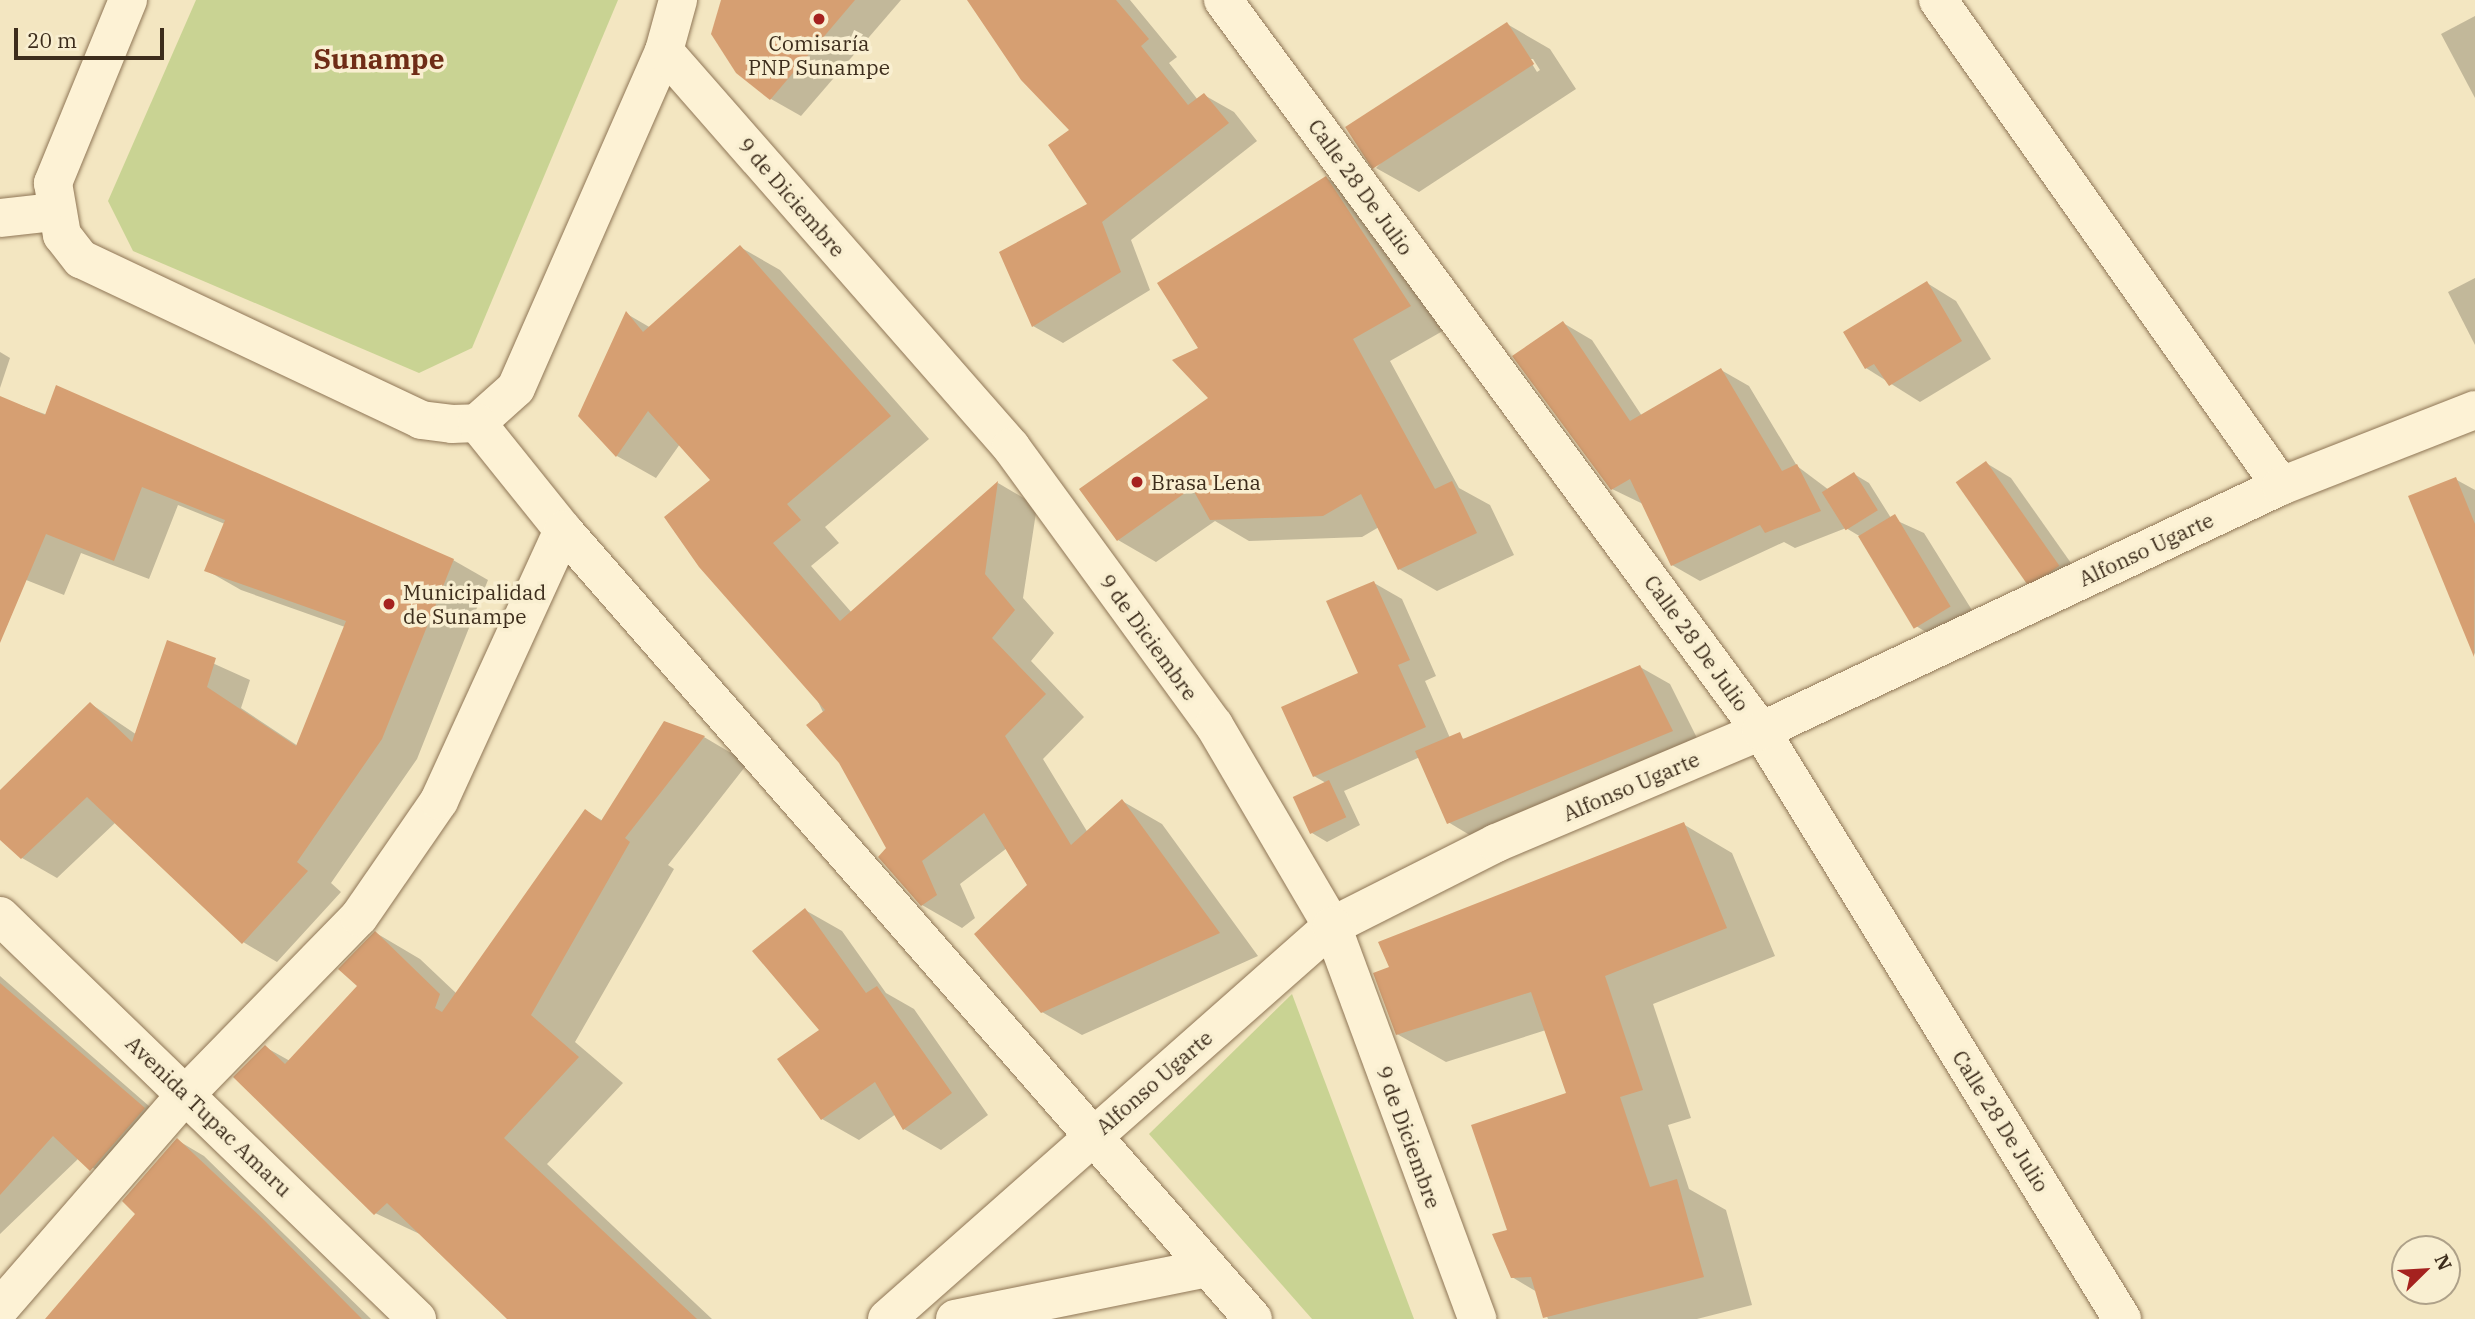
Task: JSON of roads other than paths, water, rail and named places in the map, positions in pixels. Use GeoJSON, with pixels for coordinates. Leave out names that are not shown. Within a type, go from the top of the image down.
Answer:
{"type":"FeatureCollection","features":[{"type":"Feature","properties":{"kind":"street"},"geometry":{"type":"LineString","coordinates":[[128,0],[53,183],[54,212],[81,259],[421,421],[477,423],[516,388],[664,51],[678,0]]}},
{"type":"Feature","properties":{"kind":"street","name":"Calle 28 De Julio"},"geometry":{"type":"LineString","coordinates":[[1223,0],[1761,731],[2122,1319]]}},
{"type":"Feature","properties":{"kind":"street"},"geometry":{"type":"LineString","coordinates":[[1938,0],[2281,486]]}},
{"type":"Feature","properties":{"kind":"street","name":"9 de Diciembre"},"geometry":{"type":"LineString","coordinates":[[664,51],[1011,447],[1214,725],[1332,926],[1477,1319]]}},
{"type":"Feature","properties":{"kind":"street"},"geometry":{"type":"LineString","coordinates":[[0,218],[54,212]]}},
{"type":"Feature","properties":{"kind":"street","name":"Alfonso Ugarte"},"geometry":{"type":"LineString","coordinates":[[887,1319],[1332,926],[1496,842],[1761,731],[2281,486],[2475,410]]}},
{"type":"Feature","properties":{"kind":"street"},"geometry":{"type":"LineString","coordinates":[[477,423],[563,530],[1095,1134],[1253,1319]]}},
{"type":"Feature","properties":{"kind":"street"},"geometry":{"type":"LineString","coordinates":[[0,1308],[187,1093],[359,917],[439,801],[563,530]]}},
{"type":"Feature","properties":{"kind":"street","name":"Avenida Tupac Amaru"},"geometry":{"type":"LineString","coordinates":[[0,916],[187,1093],[417,1319]]}},
{"type":"Feature","properties":{"kind":"street"},"geometry":{"type":"LineString","coordinates":[[955,1319],[1207,1268]]}},
{"type":"Feature","properties":{"kind":"place","name":"Comisaría PNP Sunampe"},"geometry":{"type":"Point","coordinates":[819,19]}},
{"type":"Feature","properties":{"kind":"place","name":"Brasa Lena"},"geometry":{"type":"Point","coordinates":[1137,482]}},
{"type":"Feature","properties":{"kind":"place","name":"Municipalidad de Sunampe"},"geometry":{"type":"Point","coordinates":[389,604]}},
{"type":"Feature","properties":{"kind":"district","name":"Sunampe"},"geometry":{"type":"Point","coordinates":[379,59]}}]}
